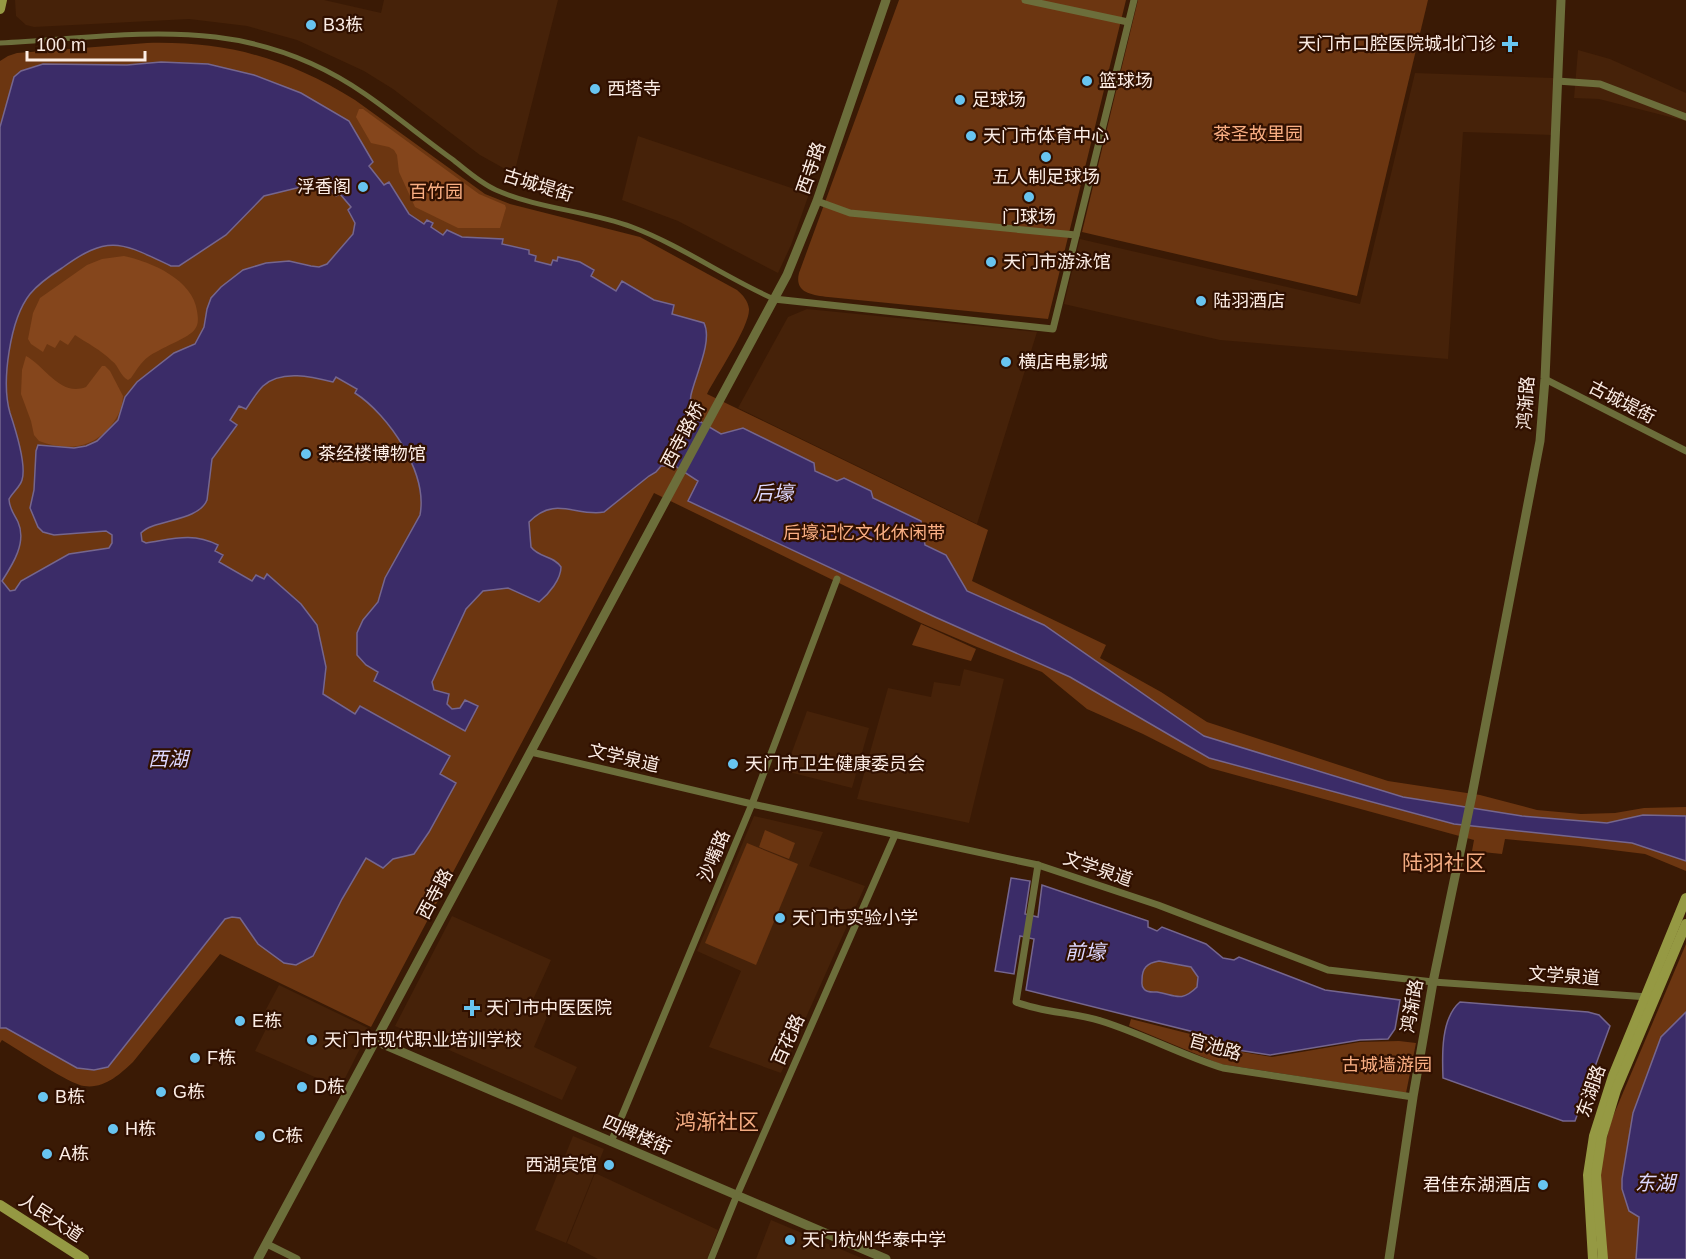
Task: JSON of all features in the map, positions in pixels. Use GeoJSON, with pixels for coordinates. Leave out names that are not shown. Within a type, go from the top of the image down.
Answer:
{"type":"FeatureCollection","features":[{"type":"Feature","properties":{"kind":"main road"},"geometry":{"type":"LineString","coordinates":[[0,9],[3,0]]}},
{"type":"Feature","properties":{"kind":"main road"},"geometry":{"type":"LineString","coordinates":[[1672,944],[1686,897]]}},
{"type":"Feature","properties":{"kind":"main road"},"geometry":{"type":"LineString","coordinates":[[1672,944],[1686,924]]}},
{"type":"Feature","properties":{"kind":"main road","name":"东湖路"},"geometry":{"type":"LineString","coordinates":[[1603,1259],[1597,1189],[1599,1150],[1616,1090],[1672,944]]}},
{"type":"Feature","properties":{"kind":"main road","name":"东湖路"},"geometry":{"type":"LineString","coordinates":[[1593,1259],[1588,1189],[1591,1150],[1607,1091],[1650,998]]}},
{"type":"Feature","properties":{"kind":"main road","name":"人民大道"},"geometry":{"type":"LineString","coordinates":[[0,1204],[84,1259]]}},
{"type":"Feature","properties":{"kind":"main road","name":"人民大道"},"geometry":{"type":"LineString","coordinates":[[0,1211],[74,1259]]}},
{"type":"Feature","properties":{"kind":"street","name":"西寺路"},"geometry":{"type":"LineString","coordinates":[[752,340],[794,262],[886,0]]}},
{"type":"Feature","properties":{"kind":"street"},"geometry":{"type":"LineString","coordinates":[[1024,0],[1128,22]]}},
{"type":"Feature","properties":{"kind":"street"},"geometry":{"type":"LineString","coordinates":[[817,201],[850,213],[1076,235],[1134,0]]}},
{"type":"Feature","properties":{"kind":"street","name":"鸿渐路"},"geometry":{"type":"LineString","coordinates":[[1389,1259],[1413,1096],[1433,982],[1471,801],[1540,441],[1545,379],[1561,0]]}},
{"type":"Feature","properties":{"kind":"street","name":"古城堤街"},"geometry":{"type":"LineString","coordinates":[[0,43],[176,33],[229,38],[281,51],[313,64],[364,93],[496,190],[631,227],[657,238],[774,299],[1053,329],[1076,235]]}},
{"type":"Feature","properties":{"kind":"street"},"geometry":{"type":"LineString","coordinates":[[1557,81],[1605,85],[1686,117]]}},
{"type":"Feature","properties":{"kind":"street","name":"西寺路桥"},"geometry":{"type":"LineString","coordinates":[[642,545],[752,340]]}},
{"type":"Feature","properties":{"kind":"street","name":"古城堤街"},"geometry":{"type":"LineString","coordinates":[[1545,379],[1686,451]]}},
{"type":"Feature","properties":{"kind":"street","name":"西寺路"},"geometry":{"type":"LineString","coordinates":[[258,1259],[642,545]]}},
{"type":"Feature","properties":{"kind":"street","name":"沙嘴路"},"geometry":{"type":"LineString","coordinates":[[611,1142],[752,804],[837,579]]}},
{"type":"Feature","properties":{"kind":"street","name":"文学泉道"},"geometry":{"type":"LineString","coordinates":[[531,752],[752,804],[1038,865],[1158,905],[1328,970],[1433,982],[1650,998]]}},
{"type":"Feature","properties":{"kind":"street","name":"百花路"},"geometry":{"type":"LineString","coordinates":[[711,1259],[895,835]]}},
{"type":"Feature","properties":{"kind":"street","name":"官池路"},"geometry":{"type":"LineString","coordinates":[[1038,865],[1016,1002],[1101,1021],[1223,1068],[1413,1096]]}},
{"type":"Feature","properties":{"kind":"street","name":"四牌楼街"},"geometry":{"type":"LineString","coordinates":[[376,1041],[886,1259]]}},
{"type":"Feature","properties":{"kind":"street"},"geometry":{"type":"LineString","coordinates":[[267,1244],[297,1259]]}},
{"type":"Feature","properties":{"kind":"shaded area"},"geometry":{"type":"Polygon","coordinates":[[[15,0],[324,0],[381,13],[384,0],[558,0],[514,174],[480,155],[393,89],[364,71],[297,40],[247,26],[189,19],[34,27],[26,25],[16,16],[15,0]]]}},
{"type":"Feature","properties":{"kind":"shaded area"},"geometry":{"type":"Polygon","coordinates":[[[1578,50],[1610,59],[1686,93],[1686,121],[1599,99],[1574,98],[1578,50]]]}},
{"type":"Feature","properties":{"kind":"shaded area"},"geometry":{"type":"Polygon","coordinates":[[[1415,73],[1554,78],[1552,135],[1463,132],[1448,359],[1220,340],[1064,304],[1080,239],[1360,304],[1415,73]]]}},
{"type":"Feature","properties":{"kind":"shaded area"},"geometry":{"type":"Polygon","coordinates":[[[638,136],[809,194],[791,245],[778,273],[678,221],[622,200],[638,136]]]}},
{"type":"Feature","properties":{"kind":"shaded area"},"geometry":{"type":"Polygon","coordinates":[[[807,309],[1037,332],[977,524],[738,408],[788,317],[807,309]]]}},
{"type":"Feature","properties":{"kind":"shaded area"},"geometry":{"type":"Polygon","coordinates":[[[964,669],[1004,679],[969,823],[857,799],[888,688],[931,697],[934,682],[960,686],[964,669]]]}},
{"type":"Feature","properties":{"kind":"shaded area"},"geometry":{"type":"Polygon","coordinates":[[[807,711],[869,728],[852,788],[785,771],[807,711]]]}},
{"type":"Feature","properties":{"kind":"shaded area","name":"天门市实验小学"},"geometry":{"type":"Polygon","coordinates":[[[754,816],[823,832],[809,866],[865,886],[781,1073],[709,1047],[741,971],[697,951],[754,816]]]}},
{"type":"Feature","properties":{"kind":"shaded area","name":"天门市中医医院"},"geometry":{"type":"Polygon","coordinates":[[[452,916],[551,960],[531,1004],[549,1012],[534,1047],[577,1067],[562,1100],[395,1026],[452,916]]]}},
{"type":"Feature","properties":{"kind":"shaded area","name":"天门市现代职业培训学校"},"geometry":{"type":"Polygon","coordinates":[[[279,985],[370,1029],[340,1088],[255,1051],[271,1019],[263,1015],[279,985]]]}},
{"type":"Feature","properties":{"kind":"shaded area"},"geometry":{"type":"Polygon","coordinates":[[[573,1136],[604,1149],[566,1243],[535,1230],[573,1136]]]}},
{"type":"Feature","properties":{"kind":"shaded area"},"geometry":{"type":"Polygon","coordinates":[[[595,1173],[718,1230],[707,1259],[598,1259],[567,1243],[595,1173]]]}},
{"type":"Feature","properties":{"kind":"shaded area","name":"天门杭州华泰中学"},"geometry":{"type":"Polygon","coordinates":[[[771,1220],[864,1259],[756,1259],[771,1220]]]}},
{"type":"Feature","properties":{"kind":"green space","name":"天门市体育中心"},"geometry":{"type":"Polygon","coordinates":[[[899,0],[1126,0],[1048,319],[822,296],[810,294],[799,285],[799,273],[899,0]]]}},
{"type":"Feature","properties":{"kind":"green space","name":"茶圣故里园"},"geometry":{"type":"Polygon","coordinates":[[[1138,0],[1428,0],[1357,296],[1082,232],[1138,0]]]}},
{"type":"Feature","properties":{"kind":"green space","name":"西湖"},"geometry":{"type":"Polygon","coordinates":[[[147,43],[204,45],[230,49],[256,55],[305,73],[355,100],[485,194],[510,204],[640,237],[737,290],[748,303],[748,317],[739,339],[707,394],[988,530],[972,581],[1106,645],[1100,658],[1161,692],[1207,722],[1388,781],[1480,795],[1537,810],[1581,814],[1686,807],[1686,871],[1645,854],[1580,846],[1505,839],[1502,854],[1472,851],[1474,840],[1210,768],[1087,709],[1042,672],[921,623],[654,493],[371,1027],[220,954],[133,1062],[122,1072],[98,1085],[84,1086],[68,1080],[2,1040],[0,1043],[0,61],[17,53],[147,43]]]}},
{"type":"Feature","properties":{"kind":"green space","name":"百竹园"},"geometry":{"type":"Polygon","coordinates":[[[359,109],[363,109],[479,194],[505,205],[500,228],[458,228],[415,207],[399,172],[397,155],[389,147],[371,143],[356,117],[359,109]]]}},
{"type":"Feature","properties":{"kind":"green space"},"geometry":{"type":"Polygon","coordinates":[[[124,256],[147,263],[170,274],[188,290],[194,300],[198,316],[197,325],[192,332],[148,357],[128,380],[108,357],[75,335],[68,345],[60,340],[55,348],[47,344],[43,352],[31,344],[28,339],[33,313],[40,298],[87,265],[102,259],[124,256]]]}},
{"type":"Feature","properties":{"kind":"green space"},"geometry":{"type":"Polygon","coordinates":[[[26,356],[53,379],[68,388],[86,387],[102,366],[110,371],[123,396],[116,418],[101,436],[84,444],[67,447],[39,441],[34,435],[21,394],[22,370],[26,356]]]}},
{"type":"Feature","properties":{"kind":"green space"},"geometry":{"type":"Polygon","coordinates":[[[921,624],[976,649],[971,661],[912,645],[921,624]]]}},
{"type":"Feature","properties":{"kind":"green space"},"geometry":{"type":"Polygon","coordinates":[[[765,830],[795,843],[789,859],[759,847],[765,830]]]}},
{"type":"Feature","properties":{"kind":"green space"},"geometry":{"type":"Polygon","coordinates":[[[747,843],[798,864],[756,965],[705,943],[747,843]]]}},
{"type":"Feature","properties":{"kind":"green space","name":"东湖"},"geometry":{"type":"Polygon","coordinates":[[[1686,944],[1686,1259],[1606,1259],[1600,1181],[1603,1154],[1611,1121],[1686,944]]]}},
{"type":"Feature","properties":{"kind":"green space"},"geometry":{"type":"Polygon","coordinates":[[[1159,961],[1191,967],[1197,975],[1197,987],[1187,995],[1179,997],[1143,989],[1141,979],[1146,967],[1159,961]]]}},
{"type":"Feature","properties":{"kind":"green space","name":"古城墙游园"},"geometry":{"type":"Polygon","coordinates":[[[1131,1019],[1222,1042],[1224,1049],[1272,1057],[1360,1042],[1416,1043],[1406,1093],[1220,1064],[1129,1026],[1131,1019]]]}},
{"type":"Feature","properties":{"kind":"water","name":"西湖"},"geometry":{"type":"Polygon","coordinates":[[[161,62],[208,64],[254,75],[301,93],[349,121],[373,162],[369,166],[384,185],[389,182],[409,214],[424,224],[427,220],[433,223],[431,227],[443,235],[447,230],[462,237],[503,239],[502,244],[529,250],[529,254],[536,256],[535,261],[551,265],[553,260],[557,261],[558,257],[580,262],[594,270],[591,276],[616,291],[622,281],[654,300],[674,305],[672,314],[704,323],[705,349],[691,395],[689,415],[721,434],[743,428],[814,463],[815,471],[837,481],[844,478],[871,491],[873,498],[921,521],[925,545],[946,555],[967,591],[1044,625],[1204,736],[1403,797],[1522,816],[1607,823],[1643,815],[1686,816],[1686,861],[1632,843],[1454,824],[1209,758],[1070,677],[935,617],[688,501],[698,481],[675,466],[661,466],[604,512],[594,513],[557,508],[539,514],[529,522],[531,547],[534,551],[554,560],[561,567],[557,581],[539,602],[508,588],[483,591],[466,609],[432,682],[434,690],[449,694],[447,704],[452,709],[460,708],[465,700],[478,706],[465,731],[374,681],[378,672],[366,665],[357,655],[357,633],[363,620],[378,602],[385,578],[420,515],[421,499],[418,481],[403,446],[381,415],[355,393],[357,389],[336,377],[333,382],[297,376],[279,377],[263,386],[246,409],[239,406],[230,420],[237,425],[212,459],[207,500],[202,507],[186,516],[147,528],[141,533],[142,541],[146,543],[191,538],[209,541],[218,545],[215,551],[223,555],[219,562],[252,581],[256,575],[264,579],[267,574],[301,604],[317,625],[326,667],[323,694],[355,714],[360,706],[450,756],[440,774],[456,783],[414,854],[393,859],[383,868],[366,858],[313,956],[296,965],[284,963],[258,944],[240,918],[225,919],[108,1067],[94,1070],[77,1068],[6,1028],[0,1028],[0,127],[14,77],[21,71],[43,64],[127,65],[161,62]],[[305,186],[264,196],[226,235],[179,266],[171,266],[128,247],[105,246],[78,257],[37,286],[30,294],[17,319],[7,368],[7,400],[23,465],[21,483],[9,499],[21,537],[18,553],[2,581],[10,591],[15,590],[21,581],[69,554],[109,548],[112,543],[112,535],[106,531],[54,535],[43,532],[38,527],[30,508],[38,445],[74,448],[97,441],[118,420],[125,397],[137,382],[174,353],[195,344],[204,327],[211,298],[243,270],[266,263],[289,261],[319,267],[327,264],[353,234],[355,223],[348,210],[351,207],[340,194],[336,196],[325,188],[305,186]]]}},
{"type":"Feature","properties":{"kind":"water","name":"前壕"},"geometry":{"type":"Polygon","coordinates":[[[1011,878],[1030,881],[1025,914],[1038,917],[1042,885],[1148,921],[1148,927],[1157,931],[1162,927],[1206,944],[1223,958],[1234,960],[1239,957],[1325,990],[1400,1000],[1395,1029],[1388,1039],[1360,1040],[1270,1055],[1225,1048],[1222,1039],[1026,990],[1034,939],[1020,936],[1014,974],[995,971],[1011,878]],[[1159,961],[1151,963],[1143,972],[1142,987],[1148,992],[1178,997],[1187,995],[1197,987],[1198,977],[1191,967],[1159,961]]]}},
{"type":"Feature","properties":{"kind":"water"},"geometry":{"type":"Polygon","coordinates":[[[1460,1002],[1588,1012],[1599,1015],[1610,1026],[1575,1121],[1563,1121],[1443,1078],[1446,1027],[1449,1017],[1460,1002]]]}},
{"type":"Feature","properties":{"kind":"water","name":"东湖"},"geometry":{"type":"Polygon","coordinates":[[[1686,1012],[1686,1259],[1636,1259],[1639,1217],[1629,1211],[1622,1189],[1633,1113],[1661,1037],[1686,1012]]]}},
{"type":"Feature","properties":{"kind":"place","name":"B3栋"},"geometry":{"type":"Point","coordinates":[311,25]}},
{"type":"Feature","properties":{"kind":"place","name":"天门市口腔医院城北门诊"},"geometry":{"type":"Point","coordinates":[1510,44]}},
{"type":"Feature","properties":{"kind":"place","name":"篮球场"},"geometry":{"type":"Point","coordinates":[1087,81]}},
{"type":"Feature","properties":{"kind":"place","name":"西塔寺"},"geometry":{"type":"Point","coordinates":[595,89]}},
{"type":"Feature","properties":{"kind":"place","name":"足球场"},"geometry":{"type":"Point","coordinates":[960,100]}},
{"type":"Feature","properties":{"kind":"place","name":"天门市体育中心"},"geometry":{"type":"Point","coordinates":[971,136]}},
{"type":"Feature","properties":{"kind":"place","name":"五人制足球场"},"geometry":{"type":"Point","coordinates":[1046,157]}},
{"type":"Feature","properties":{"kind":"place","name":"浮香阁"},"geometry":{"type":"Point","coordinates":[363,187]}},
{"type":"Feature","properties":{"kind":"place","name":"门球场"},"geometry":{"type":"Point","coordinates":[1029,197]}},
{"type":"Feature","properties":{"kind":"place","name":"天门市游泳馆"},"geometry":{"type":"Point","coordinates":[991,262]}},
{"type":"Feature","properties":{"kind":"place","name":"陆羽酒店"},"geometry":{"type":"Point","coordinates":[1201,301]}},
{"type":"Feature","properties":{"kind":"place","name":"横店电影城"},"geometry":{"type":"Point","coordinates":[1006,362]}},
{"type":"Feature","properties":{"kind":"place","name":"茶经楼博物馆"},"geometry":{"type":"Point","coordinates":[306,454]}},
{"type":"Feature","properties":{"kind":"place","name":"天门市卫生健康委员会"},"geometry":{"type":"Point","coordinates":[733,764]}},
{"type":"Feature","properties":{"kind":"place","name":"天门市实验小学"},"geometry":{"type":"Point","coordinates":[780,918]}},
{"type":"Feature","properties":{"kind":"place","name":"天门市中医医院"},"geometry":{"type":"Point","coordinates":[472,1008]}},
{"type":"Feature","properties":{"kind":"place","name":"E栋"},"geometry":{"type":"Point","coordinates":[240,1021]}},
{"type":"Feature","properties":{"kind":"place","name":"天门市现代职业培训学校"},"geometry":{"type":"Point","coordinates":[312,1040]}},
{"type":"Feature","properties":{"kind":"place","name":"F栋"},"geometry":{"type":"Point","coordinates":[195,1058]}},
{"type":"Feature","properties":{"kind":"place","name":"D栋"},"geometry":{"type":"Point","coordinates":[302,1087]}},
{"type":"Feature","properties":{"kind":"place","name":"G栋"},"geometry":{"type":"Point","coordinates":[161,1092]}},
{"type":"Feature","properties":{"kind":"place","name":"B栋"},"geometry":{"type":"Point","coordinates":[43,1097]}},
{"type":"Feature","properties":{"kind":"place","name":"H栋"},"geometry":{"type":"Point","coordinates":[113,1129]}},
{"type":"Feature","properties":{"kind":"place","name":"C栋"},"geometry":{"type":"Point","coordinates":[260,1136]}},
{"type":"Feature","properties":{"kind":"place","name":"A栋"},"geometry":{"type":"Point","coordinates":[47,1154]}},
{"type":"Feature","properties":{"kind":"place","name":"西湖宾馆"},"geometry":{"type":"Point","coordinates":[609,1165]}},
{"type":"Feature","properties":{"kind":"place","name":"君佳东湖酒店"},"geometry":{"type":"Point","coordinates":[1543,1185]}},
{"type":"Feature","properties":{"kind":"place","name":"天门杭州华泰中学"},"geometry":{"type":"Point","coordinates":[790,1240]}},
{"type":"Feature","properties":{"kind":"district","name":"陆羽社区"},"geometry":{"type":"Point","coordinates":[1444,863]}},
{"type":"Feature","properties":{"kind":"district","name":"鸿渐社区"},"geometry":{"type":"Point","coordinates":[717,1122]}},
{"type":"Feature","properties":{"kind":"water label","name":"后壕"},"geometry":{"type":"Point","coordinates":[773,493]}},
{"type":"Feature","properties":{"kind":"park label","name":"后壕记忆文化休闲带"},"geometry":{"type":"Point","coordinates":[864,533]}}]}
